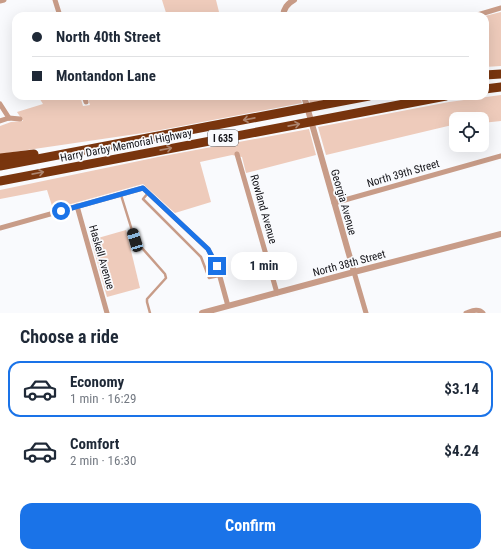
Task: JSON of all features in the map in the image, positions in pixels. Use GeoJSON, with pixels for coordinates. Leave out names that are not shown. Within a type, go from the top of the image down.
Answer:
{"type":"FeatureCollection","features":[{"type":"Feature","properties":{"kind":"highway"},"geometry":{"type":"LineString","coordinates":[[489,75],[501,74]]}},
{"type":"Feature","properties":{"kind":"highway"},"geometry":{"type":"LineString","coordinates":[[489,89],[501,88]]}},
{"type":"Feature","properties":{"kind":"highway","name":"Harry Darby Memorial Highway"},"geometry":{"type":"LineString","coordinates":[[0,166],[349,100]]}},
{"type":"Feature","properties":{"kind":"highway","name":"Harry Darby Memorial Highway"},"geometry":{"type":"LineString","coordinates":[[1,181],[425,100]]}},
{"type":"Feature","properties":{"kind":"highway"},"geometry":{"type":"LineString","coordinates":[[0,158],[101,147]]}},
{"type":"Feature","properties":{"kind":"street"},"geometry":{"type":"LineString","coordinates":[[0,1],[4,0]]}},
{"type":"Feature","properties":{"kind":"street"},"geometry":{"type":"LineString","coordinates":[[55,0],[59,12]]}},
{"type":"Feature","properties":{"kind":"street"},"geometry":{"type":"LineString","coordinates":[[284,12],[287,4],[294,0]]}},
{"type":"Feature","properties":{"kind":"street"},"geometry":{"type":"LineString","coordinates":[[488,12],[501,8]]}},
{"type":"Feature","properties":{"kind":"street","name":"Georgia Avenue"},"geometry":{"type":"LineString","coordinates":[[305,100],[366,313]]}},
{"type":"Feature","properties":{"kind":"street"},"geometry":{"type":"LineString","coordinates":[[0,104],[9,118]]}},
{"type":"Feature","properties":{"kind":"street"},"geometry":{"type":"LineString","coordinates":[[0,121],[9,118],[20,119]]}},
{"type":"Feature","properties":{"kind":"street","name":"Rowland Avenue"},"geometry":{"type":"LineString","coordinates":[[238,154],[277,293]]}},
{"type":"Feature","properties":{"kind":"street","name":"North 39th Street"},"geometry":{"type":"LineString","coordinates":[[334,203],[501,156]]}},
{"type":"Feature","properties":{"kind":"street"},"geometry":{"type":"LineString","coordinates":[[0,228],[143,188],[208,249],[217,266],[228,306]]}},
{"type":"Feature","properties":{"kind":"street","name":"Haskell Avenue"},"geometry":{"type":"LineString","coordinates":[[77,206],[107,313]]}},
{"type":"Feature","properties":{"kind":"street","name":"North 38th Street"},"geometry":{"type":"LineString","coordinates":[[202,313],[501,234]]}},
{"type":"Feature","properties":{"kind":"street"},"geometry":{"type":"LineString","coordinates":[[466,313],[476,310],[483,313]]}},
{"type":"Feature","properties":{"kind":"lane"},"geometry":{"type":"LineString","coordinates":[[149,193],[143,199],[201,257],[209,278],[219,276]]}},
{"type":"Feature","properties":{"kind":"lane"},"geometry":{"type":"LineString","coordinates":[[120,194],[135,240],[165,274],[166,278],[147,299],[150,313]]}},
{"type":"Feature","properties":{"kind":"shaded area"},"geometry":{"type":"Polygon","coordinates":[[[162,0],[216,0],[219,12],[166,12],[162,0]]]}},
{"type":"Feature","properties":{"kind":"shaded area"},"geometry":{"type":"Polygon","coordinates":[[[501,12],[501,66],[489,67],[489,15],[501,12]]]}},
{"type":"Feature","properties":{"kind":"shaded area"},"geometry":{"type":"Polygon","coordinates":[[[501,95],[501,121],[489,122],[489,112],[449,112],[449,126],[326,155],[318,127],[449,102],[464,100],[489,100],[489,97],[501,95]]]}},
{"type":"Feature","properties":{"kind":"shaded area"},"geometry":{"type":"Polygon","coordinates":[[[40,100],[81,100],[83,106],[90,105],[88,100],[301,100],[302,103],[150,132],[0,154],[0,126],[11,122],[23,121],[17,112],[43,104],[40,100]]]}},
{"type":"Feature","properties":{"kind":"shaded area"},"geometry":{"type":"Polygon","coordinates":[[[309,100],[324,100],[310,103],[309,100]]]}},
{"type":"Feature","properties":{"kind":"shaded area"},"geometry":{"type":"Polygon","coordinates":[[[309,129],[316,155],[246,173],[242,157],[232,155],[200,162],[211,202],[175,213],[143,184],[53,209],[47,190],[0,199],[0,190],[158,157],[309,129]]]}},
{"type":"Feature","properties":{"kind":"shaded area"},"geometry":{"type":"Polygon","coordinates":[[[126,230],[140,288],[107,297],[91,240],[126,230]]]}},
{"type":"Feature","properties":{"kind":"route"},"geometry":{"type":"LineString","coordinates":[[61,211],[143,188],[208,249],[217,266]]}}]}
